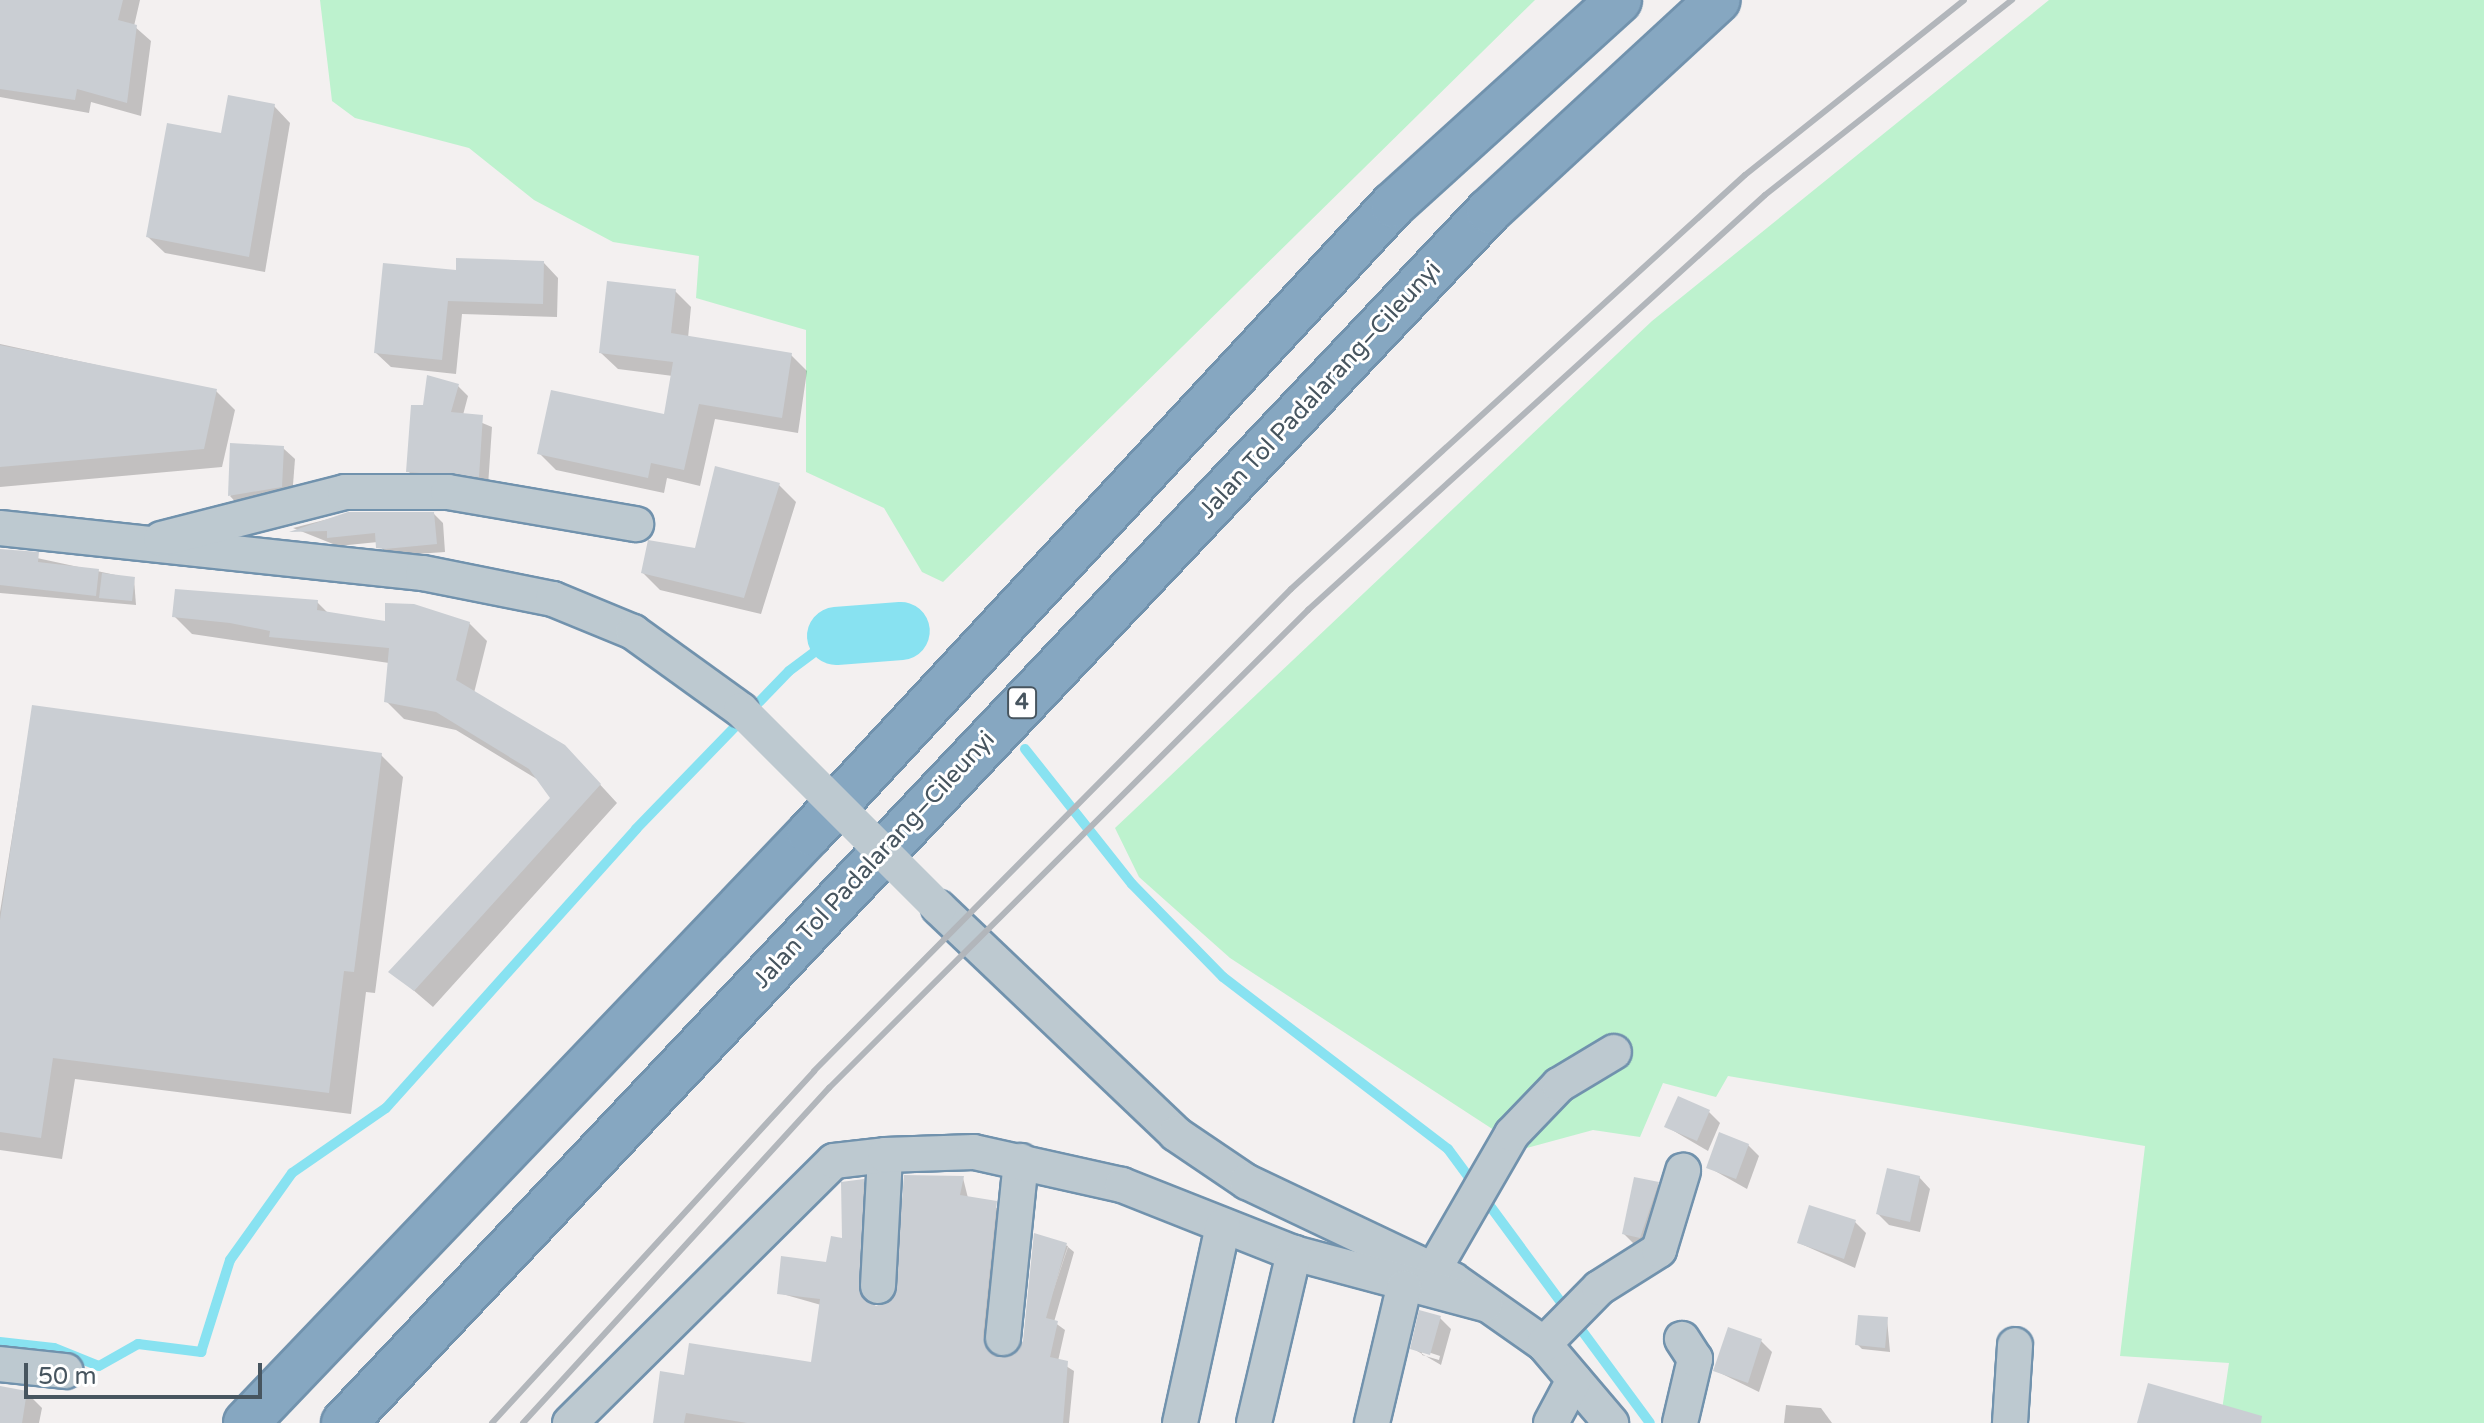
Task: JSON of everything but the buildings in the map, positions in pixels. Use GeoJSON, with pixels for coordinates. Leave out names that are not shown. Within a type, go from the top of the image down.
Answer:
{"type":"FeatureCollection","features":[{"type":"Feature","properties":{"kind":"highway"},"geometry":{"type":"LineString","coordinates":[[246,1423],[810,833],[1393,205],[1619,0]]}},
{"type":"Feature","properties":{"kind":"highway","name":"Jalan Tol Padalarang–Cileunyi"},"geometry":{"type":"LineString","coordinates":[[344,1423],[1489,211],[1718,0]]}},
{"type":"Feature","properties":{"kind":"street"},"geometry":{"type":"LineString","coordinates":[[151,542],[345,492],[448,492],[636,524]]}},
{"type":"Feature","properties":{"kind":"street"},"geometry":{"type":"LineString","coordinates":[[0,528],[423,573],[553,599],[633,632],[741,710],[1048,1019],[1176,1134],[1247,1182],[1434,1269],[1485,1304]]}},
{"type":"Feature","properties":{"kind":"street"},"geometry":{"type":"LineString","coordinates":[[1434,1269],[1474,1210],[1497,1162],[1537,1104],[1614,1052]]}},
{"type":"Feature","properties":{"kind":"street"},"geometry":{"type":"LineString","coordinates":[[570,1423],[834,1161],[885,1155],[974,1152],[1122,1185],[1294,1253],[1404,1288],[1563,1324]]}},
{"type":"Feature","properties":{"kind":"street"},"geometry":{"type":"LineString","coordinates":[[878,1286],[885,1155]]}},
{"type":"Feature","properties":{"kind":"street"},"geometry":{"type":"LineString","coordinates":[[1003,1338],[1021,1161]]}},
{"type":"Feature","properties":{"kind":"street"},"geometry":{"type":"LineString","coordinates":[[1563,1324],[1659,1250],[1683,1171]]}},
{"type":"Feature","properties":{"kind":"street"},"geometry":{"type":"LineString","coordinates":[[1180,1423],[1223,1226]]}},
{"type":"Feature","properties":{"kind":"street"},"geometry":{"type":"LineString","coordinates":[[1254,1423],[1294,1253]]}},
{"type":"Feature","properties":{"kind":"street"},"geometry":{"type":"LineString","coordinates":[[1372,1423],[1404,1288]]}},
{"type":"Feature","properties":{"kind":"street"},"geometry":{"type":"LineString","coordinates":[[1563,1324],[1574,1380],[1611,1423]]}},
{"type":"Feature","properties":{"kind":"street"},"geometry":{"type":"LineString","coordinates":[[1680,1423],[1695,1359],[1682,1339]]}},
{"type":"Feature","properties":{"kind":"street"},"geometry":{"type":"LineString","coordinates":[[2010,1423],[2015,1345]]}},
{"type":"Feature","properties":{"kind":"street"},"geometry":{"type":"LineString","coordinates":[[0,1364],[66,1371]]}},
{"type":"Feature","properties":{"kind":"street"},"geometry":{"type":"LineString","coordinates":[[1551,1423],[1574,1380]]}},
{"type":"Feature","properties":{"kind":"green space"},"geometry":{"type":"Polygon","coordinates":[[[320,0],[1535,0],[943,582],[922,572],[884,508],[806,472],[806,330],[696,298],[699,256],[613,242],[534,200],[469,148],[355,118],[332,101],[320,0]]]}},
{"type":"Feature","properties":{"kind":"green space"},"geometry":{"type":"Polygon","coordinates":[[[2049,0],[2484,0],[2484,1423],[2220,1423],[2229,1363],[2120,1356],[2145,1146],[1728,1076],[1716,1097],[1663,1083],[1640,1137],[1593,1130],[1523,1149],[1230,958],[1139,877],[1115,828],[1652,321],[2049,0]]]}},
{"type":"Feature","properties":{"kind":"waterway"},"geometry":{"type":"LineString","coordinates":[[836,636],[901,631]]}},
{"type":"Feature","properties":{"kind":"waterway"},"geometry":{"type":"LineString","coordinates":[[0,1342],[54,1348],[99,1366],[138,1344],[201,1352],[230,1260],[292,1173],[386,1108],[636,829],[789,671],[836,636]]}},
{"type":"Feature","properties":{"kind":"waterway"},"geometry":{"type":"LineString","coordinates":[[1025,749],[1132,884],[1223,977],[1448,1149],[1650,1423]]}},
{"type":"Feature","properties":{"kind":"railway"},"geometry":{"type":"LineString","coordinates":[[492,1423],[814,1071],[1291,589],[1745,175],[1964,0]]}},
{"type":"Feature","properties":{"kind":"railway"},"geometry":{"type":"LineString","coordinates":[[523,1423],[829,1088],[1308,610],[1765,195],[2012,0]]}}]}
